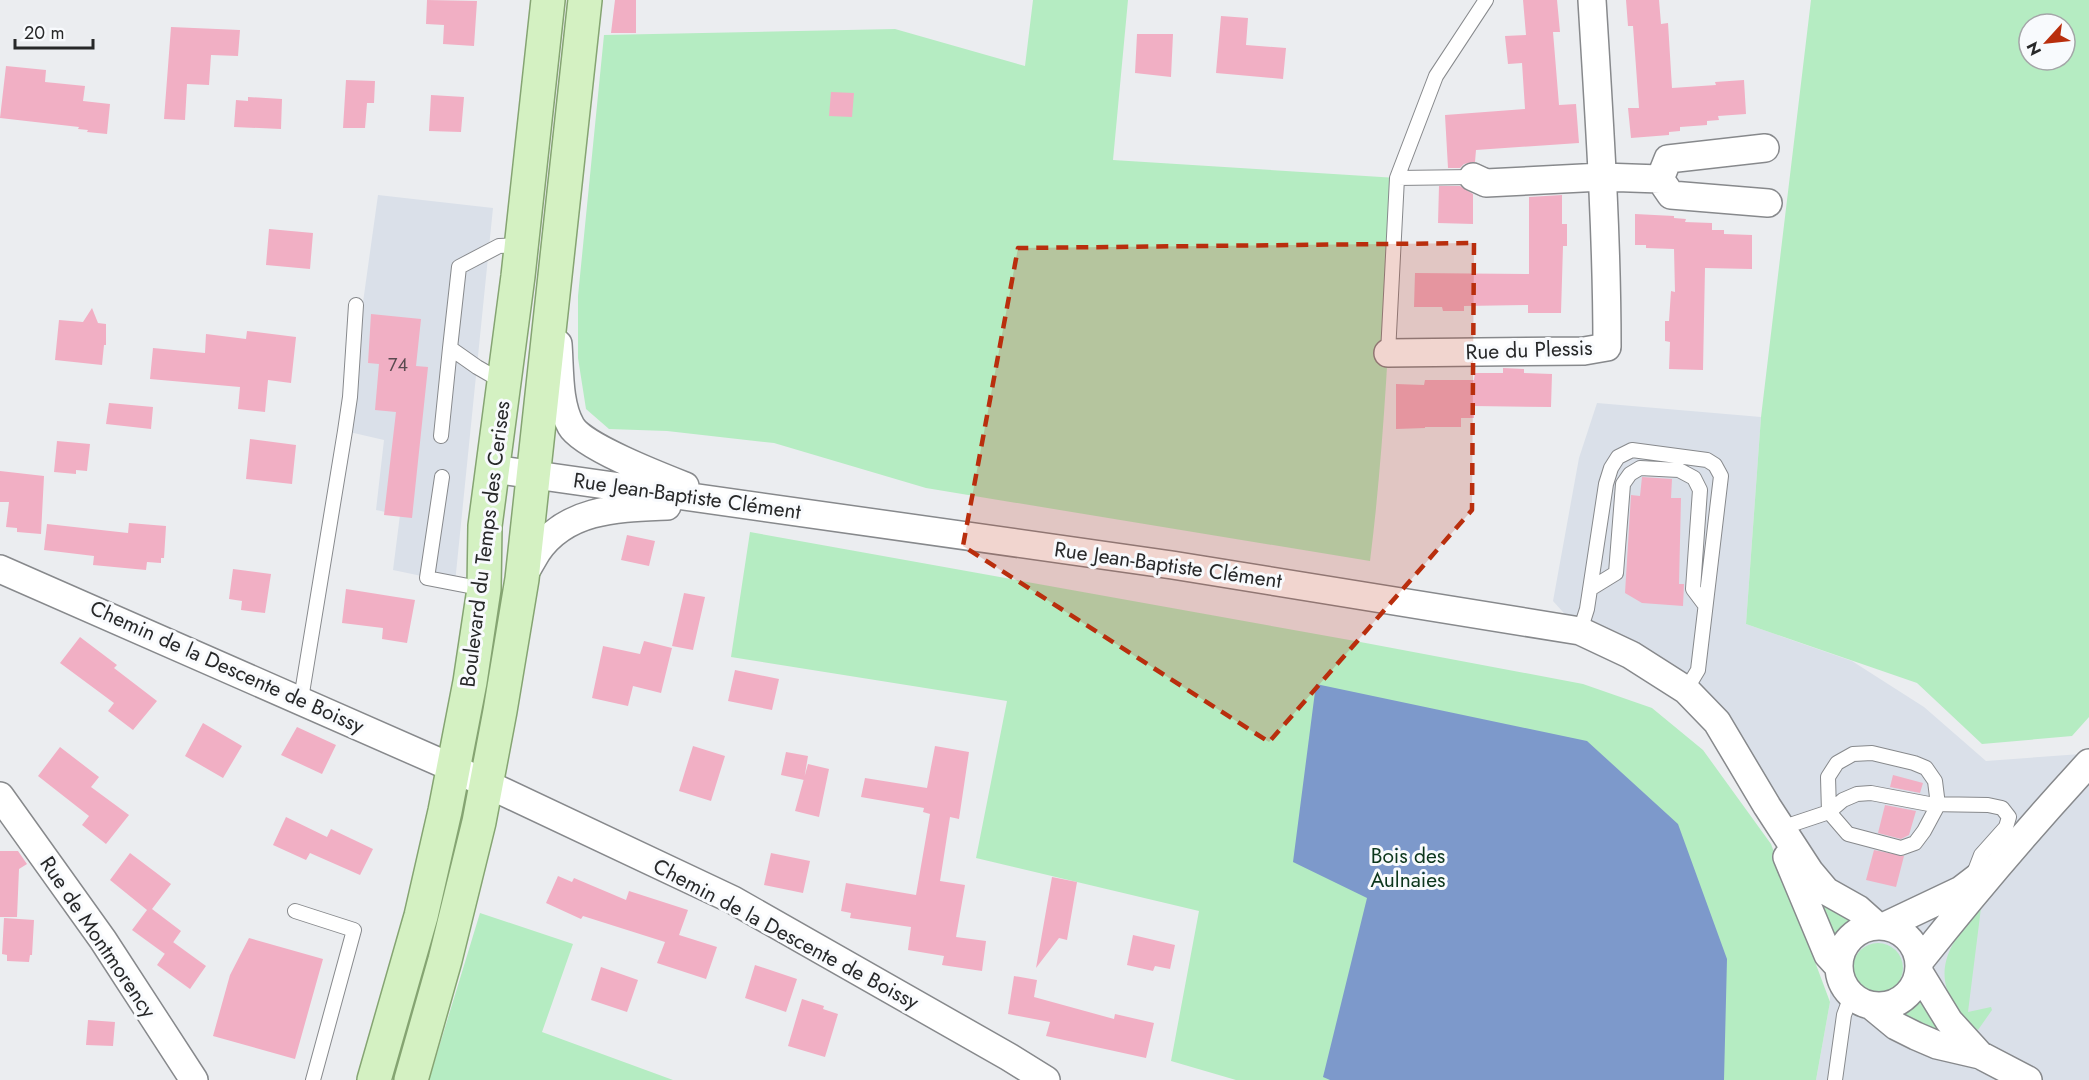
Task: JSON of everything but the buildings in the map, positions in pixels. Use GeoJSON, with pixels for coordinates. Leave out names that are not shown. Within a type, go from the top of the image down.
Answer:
{"type":"FeatureCollection","features":[{"type":"Feature","properties":{"kind":"main road","name":"Boulevard du Temps des Cerises"},"geometry":{"type":"LineString","coordinates":[[374,1080],[421,916],[470,682],[484,589],[485,526],[521,245],[548,0]]}},
{"type":"Feature","properties":{"kind":"main road","name":"Boulevard du Temps des Cerises"},"geometry":{"type":"LineString","coordinates":[[411,1080],[445,960],[487,784],[522,579],[585,0]]}},
{"type":"Feature","properties":{"kind":"street","name":"Rue du Plessis"},"geometry":{"type":"LineString","coordinates":[[1388,353],[1584,351],[1607,347],[1602,177],[1592,0]]}},
{"type":"Feature","properties":{"kind":"street"},"geometry":{"type":"LineString","coordinates":[[1660,179],[1668,159],[1765,148]]}},
{"type":"Feature","properties":{"kind":"street"},"geometry":{"type":"LineString","coordinates":[[1473,177],[1486,183],[1602,177],[1660,179]]}},
{"type":"Feature","properties":{"kind":"street"},"geometry":{"type":"LineString","coordinates":[[1660,179],[1671,195],[1768,203]]}},
{"type":"Feature","properties":{"kind":"street"},"geometry":{"type":"LineString","coordinates":[[553,290],[558,328],[560,381],[563,402],[572,428],[596,446],[647,471],[731,503]]}},
{"type":"Feature","properties":{"kind":"street","name":"Rue Jean-Baptiste Clément"},"geometry":{"type":"LineString","coordinates":[[493,469],[1183,567],[1580,631],[1631,655],[1686,690],[1717,722],[1774,817],[1826,891],[1858,909],[1881,926]]}},
{"type":"Feature","properties":{"kind":"street"},"geometry":{"type":"LineString","coordinates":[[522,579],[538,551],[550,538],[581,516],[635,508],[731,503]]}},
{"type":"Feature","properties":{"kind":"street","name":"Chemin de la Descente de Boissy"},"geometry":{"type":"LineString","coordinates":[[0,568],[301,699],[733,900],[1046,1080]]}},
{"type":"Feature","properties":{"kind":"street"},"geometry":{"type":"LineString","coordinates":[[1919,967],[1953,919],[2043,813],[2089,763]]}},
{"type":"Feature","properties":{"kind":"street","name":"Rue de Montmorency"},"geometry":{"type":"LineString","coordinates":[[0,796],[103,940],[194,1080]]}},
{"type":"Feature","properties":{"kind":"street","name":"Rue Jean-Baptiste Clément"},"geometry":{"type":"LineString","coordinates":[[1774,817],[1828,955],[1838,966]]}},
{"type":"Feature","properties":{"kind":"street"},"geometry":{"type":"LineString","coordinates":[[2010,853],[1961,890],[1881,926],[1858,931],[1843,946],[1838,966],[1844,988],[1896,1026],[1937,1046],[1980,1055],[2028,1080]]}},
{"type":"Feature","properties":{"kind":"street"},"geometry":{"type":"LineString","coordinates":[[1862,1002],[1886,1006],[1898,1002],[1916,984],[1919,967],[1917,952],[1911,943],[1895,929],[1881,926]]}},
{"type":"Feature","properties":{"kind":"street"},"geometry":{"type":"LineString","coordinates":[[1919,967],[1949,1021],[1980,1055]]}},
{"type":"Feature","properties":{"kind":"lane"},"geometry":{"type":"LineString","coordinates":[[1388,353],[1397,177],[1436,76],[1486,0]]}},
{"type":"Feature","properties":{"kind":"lane"},"geometry":{"type":"LineString","coordinates":[[1397,177],[1473,177]]}},
{"type":"Feature","properties":{"kind":"lane"},"geometry":{"type":"LineString","coordinates":[[441,436],[459,267],[499,246],[521,245]]}},
{"type":"Feature","properties":{"kind":"lane"},"geometry":{"type":"LineString","coordinates":[[301,699],[350,397],[356,306]]}},
{"type":"Feature","properties":{"kind":"lane"},"geometry":{"type":"LineString","coordinates":[[450,348],[504,382]]}},
{"type":"Feature","properties":{"kind":"lane"},"geometry":{"type":"LineString","coordinates":[[1580,631],[1587,609],[1606,484],[1611,468],[1618,457],[1632,450],[1707,460],[1715,465],[1720,476],[1698,670],[1686,690]]}},
{"type":"Feature","properties":{"kind":"lane"},"geometry":{"type":"LineString","coordinates":[[1590,589],[1616,573],[1623,484],[1630,474],[1640,468],[1679,470],[1694,478],[1700,490],[1693,589],[1705,604]]}},
{"type":"Feature","properties":{"kind":"lane"},"geometry":{"type":"LineString","coordinates":[[442,477],[428,578],[484,589]]}},
{"type":"Feature","properties":{"kind":"lane"},"geometry":{"type":"LineString","coordinates":[[1872,753],[1926,768],[1935,781],[1938,805],[1915,843],[1901,848],[1848,834],[1829,812],[1828,777],[1837,763],[1853,754],[1872,753]]}},
{"type":"Feature","properties":{"kind":"lane"},"geometry":{"type":"LineString","coordinates":[[1774,817],[1829,812],[1850,797],[1871,793],[1938,805],[2002,808],[2009,817],[2006,827],[1981,855],[1970,883]]}},
{"type":"Feature","properties":{"kind":"lane"},"geometry":{"type":"LineString","coordinates":[[295,911],[354,930],[313,1080]]}},
{"type":"Feature","properties":{"kind":"lane"},"geometry":{"type":"LineString","coordinates":[[1835,1080],[1844,1015],[1862,1002]]}},
{"type":"Feature","properties":{"kind":"highlighted area"},"geometry":{"type":"Polygon","coordinates":[[[1474,243],[1472,510],[1269,742],[963,546],[1018,248],[1474,243]]]}},
{"type":"Feature","properties":{"kind":"shaded area"},"geometry":{"type":"Polygon","coordinates":[[[378,195],[493,208],[455,583],[393,570],[400,515],[376,510],[384,440],[345,431],[378,195]]]}},
{"type":"Feature","properties":{"kind":"shaded area"},"geometry":{"type":"Polygon","coordinates":[[[1597,403],[1761,417],[1746,624],[1852,661],[1924,707],[1986,761],[2081,754],[2089,756],[2089,1080],[1816,1080],[1830,1002],[1830,968],[1789,863],[1717,722],[1580,631],[1553,601],[1579,458],[1597,403]]]}},
{"type":"Feature","properties":{"kind":"green space"},"geometry":{"type":"Polygon","coordinates":[[[1033,0],[1128,0],[1113,160],[1397,178],[1384,417],[1370,561],[926,488],[774,443],[667,431],[609,429],[586,409],[578,358],[578,296],[604,35],[895,29],[1025,66],[1033,0]]]}},
{"type":"Feature","properties":{"kind":"green space"},"geometry":{"type":"Polygon","coordinates":[[[1811,0],[2089,0],[2089,717],[2072,736],[1982,744],[1917,683],[1746,624],[1761,417],[1811,0]]]}},
{"type":"Feature","properties":{"kind":"green space","name":"Bois des Aulnaies"},"geometry":{"type":"Polygon","coordinates":[[[750,532],[1583,684],[1652,708],[1703,750],[1771,844],[1830,1002],[1816,1080],[1236,1080],[1171,1061],[1199,911],[976,858],[1007,701],[731,657],[750,532]]]}},
{"type":"Feature","properties":{"kind":"green space"},"geometry":{"type":"Polygon","coordinates":[[[1816,890],[1856,921],[1846,927],[1834,944],[1816,890]]]}},
{"type":"Feature","properties":{"kind":"green space"},"geometry":{"type":"Polygon","coordinates":[[[1981,908],[1968,1012],[1991,1007],[1992,1010],[1978,1030],[1964,1018],[1953,1003],[1945,976],[1949,951],[1963,929],[1981,908]]]}},
{"type":"Feature","properties":{"kind":"green space"},"geometry":{"type":"Polygon","coordinates":[[[480,913],[573,944],[542,1032],[673,1080],[429,1080],[480,913]]]}},
{"type":"Feature","properties":{"kind":"green space"},"geometry":{"type":"Polygon","coordinates":[[[1873,943],[1883,943],[1896,950],[1903,963],[1903,973],[1896,986],[1883,993],[1873,993],[1864,989],[1857,982],[1853,973],[1853,963],[1857,954],[1864,947],[1873,943]]]}},
{"type":"Feature","properties":{"kind":"green space"},"geometry":{"type":"Polygon","coordinates":[[[1924,997],[1944,1035],[1901,1012],[1924,997]]]}},
{"type":"Feature","properties":{"kind":"water"},"geometry":{"type":"Polygon","coordinates":[[[1316,684],[1587,741],[1678,824],[1727,959],[1724,1080],[1330,1080],[1323,1077],[1367,898],[1293,862],[1316,684]]]}}]}
